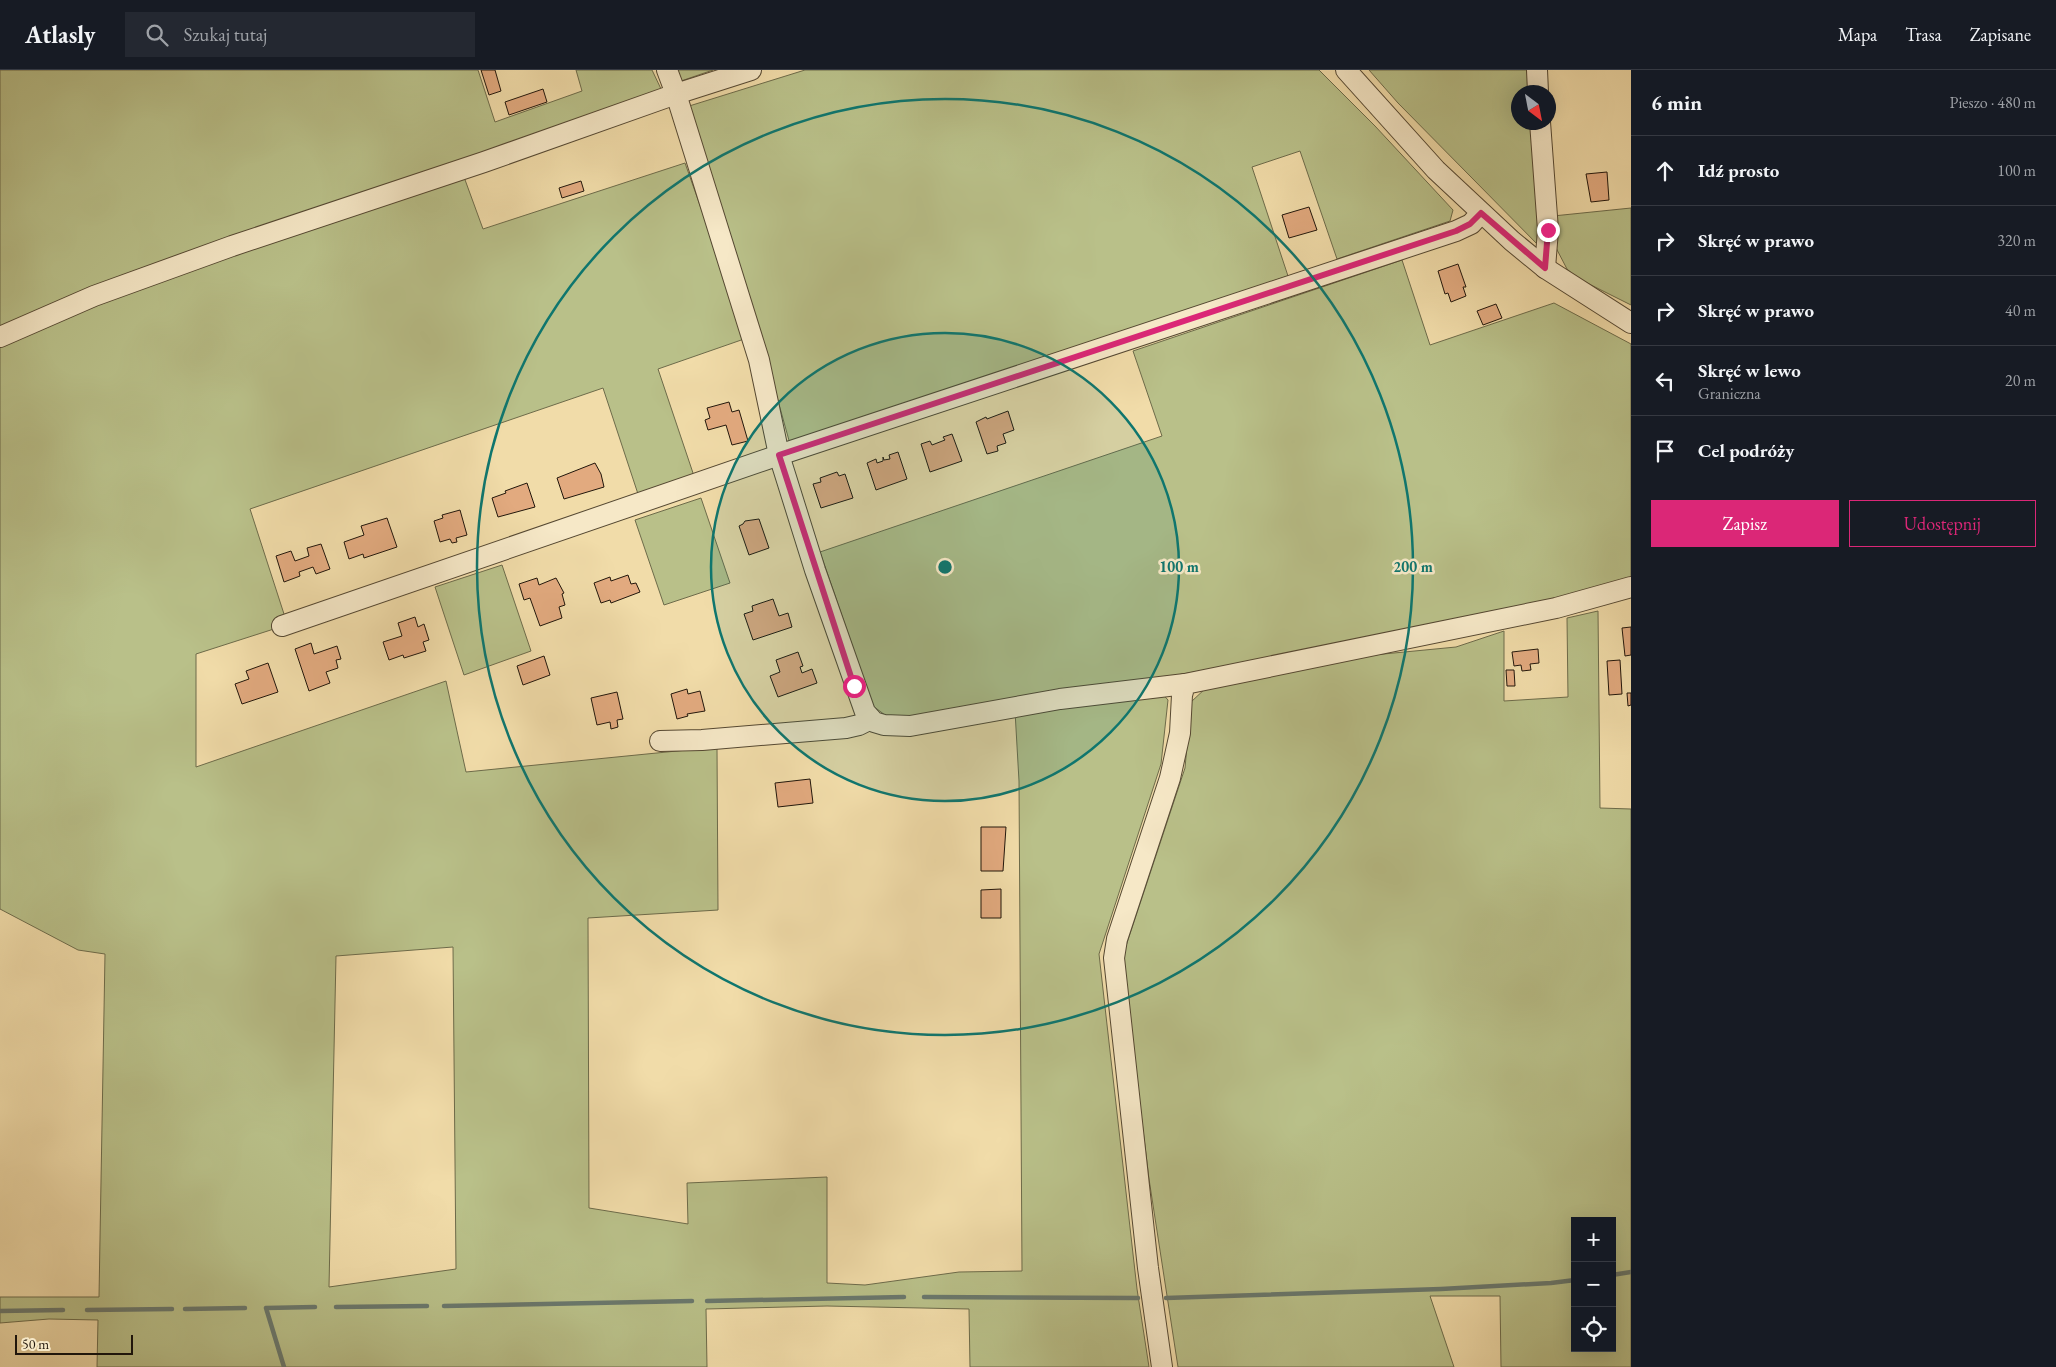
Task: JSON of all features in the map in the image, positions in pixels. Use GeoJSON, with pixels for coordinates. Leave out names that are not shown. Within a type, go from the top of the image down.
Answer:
{"type":"FeatureCollection","features":[{"type":"Feature","properties":{"kind":"street"},"geometry":{"type":"LineString","coordinates":[[666,70],[676,94],[759,360],[779,455],[854,686],[865,712],[874,722],[884,726],[910,726],[1060,699],[1185,684],[1556,608],[1631,587]]}},
{"type":"Feature","properties":{"kind":"street"},"geometry":{"type":"LineString","coordinates":[[0,337],[94,296],[676,94],[751,70]]}},
{"type":"Feature","properties":{"kind":"street"},"geometry":{"type":"LineString","coordinates":[[1346,70],[1436,170],[1481,213],[1545,268],[1631,324]]}},
{"type":"Feature","properties":{"kind":"street"},"geometry":{"type":"LineString","coordinates":[[1537,70],[1538,85]]}},
{"type":"Feature","properties":{"kind":"street"},"geometry":{"type":"LineString","coordinates":[[1541,130],[1548,230],[1545,268]]}},
{"type":"Feature","properties":{"kind":"street"},"geometry":{"type":"LineString","coordinates":[[282,626],[779,455],[1456,231],[1470,224],[1481,213]]}},
{"type":"Feature","properties":{"kind":"street"},"geometry":{"type":"LineString","coordinates":[[1162,1367],[1148,1268],[1114,958],[1117,939],[1170,778],[1180,733],[1182,694],[1185,684]]}},
{"type":"Feature","properties":{"kind":"street"},"geometry":{"type":"LineString","coordinates":[[660,741],[702,740],[846,728],[859,725],[871,719]]}},
{"type":"Feature","properties":{"kind":"green space"},"geometry":{"type":"Polygon","coordinates":[[[0,70],[478,70],[495,122],[582,91],[576,70],[652,70],[662,91],[464,177],[483,229],[685,163],[747,338],[658,369],[694,476],[638,494],[603,388],[250,509],[284,614],[277,628],[196,654],[196,767],[446,681],[466,772],[717,747],[718,910],[588,918],[589,1208],[688,1224],[687,1183],[827,1177],[827,1283],[865,1285],[959,1272],[1022,1271],[1019,781],[1015,711],[1159,690],[1168,700],[1161,764],[1099,954],[1137,1289],[1149,1367],[970,1367],[969,1309],[827,1306],[706,1309],[707,1367],[97,1367],[98,1320],[49,1319],[0,1323],[0,1297],[99,1297],[105,954],[78,950],[0,909],[0,70]],[[453,947],[336,956],[329,1287],[456,1269],[453,947]]]}},
{"type":"Feature","properties":{"kind":"green space"},"geometry":{"type":"Polygon","coordinates":[[[677,70],[713,70],[681,81],[677,70]]]}},
{"type":"Feature","properties":{"kind":"green space"},"geometry":{"type":"Polygon","coordinates":[[[805,70],[1319,70],[1375,126],[1453,210],[1450,221],[1337,259],[1300,151],[1252,167],[1288,276],[790,444],[762,343],[686,107],[805,70]]]}},
{"type":"Feature","properties":{"kind":"green space"},"geometry":{"type":"Polygon","coordinates":[[[1369,70],[1532,70],[1533,85],[1511,85],[1511,130],[1535,130],[1542,249],[1398,103],[1369,70]]]}},
{"type":"Feature","properties":{"kind":"green space"},"geometry":{"type":"Polygon","coordinates":[[[1631,208],[1631,305],[1577,278],[1567,269],[1554,244],[1553,216],[1631,208]]]}},
{"type":"Feature","properties":{"kind":"green space"},"geometry":{"type":"Polygon","coordinates":[[[1402,260],[1430,345],[1554,303],[1631,344],[1631,581],[1603,589],[1206,670],[900,722],[885,715],[873,706],[820,552],[1162,436],[1133,351],[1402,260]]]}},
{"type":"Feature","properties":{"kind":"green space"},"geometry":{"type":"Polygon","coordinates":[[[701,498],[730,583],[664,605],[635,520],[701,498]]]}},
{"type":"Feature","properties":{"kind":"green space"},"geometry":{"type":"Polygon","coordinates":[[[502,565],[531,651],[464,675],[435,587],[502,565]]]}},
{"type":"Feature","properties":{"kind":"green space"},"geometry":{"type":"Polygon","coordinates":[[[1598,611],[1600,808],[1631,809],[1631,1367],[1501,1367],[1500,1296],[1430,1296],[1454,1367],[1178,1367],[1149,1179],[1122,958],[1185,768],[1191,702],[1207,687],[1363,656],[1456,647],[1504,631],[1504,701],[1568,697],[1567,618],[1598,611]]]}},
{"type":"Feature","properties":{"kind":"building"},"geometry":{"type":"Polygon","coordinates":[[[481,70],[495,70],[501,91],[489,95],[481,70]]]}},
{"type":"Feature","properties":{"kind":"building"},"geometry":{"type":"Polygon","coordinates":[[[543,89],[547,102],[509,115],[505,102],[543,89]]]}},
{"type":"Feature","properties":{"kind":"building"},"geometry":{"type":"Polygon","coordinates":[[[1607,172],[1609,200],[1591,202],[1586,174],[1607,172]]]}},
{"type":"Feature","properties":{"kind":"building"},"geometry":{"type":"Polygon","coordinates":[[[581,181],[584,191],[562,198],[559,188],[581,181]]]}},
{"type":"Feature","properties":{"kind":"building"},"geometry":{"type":"Polygon","coordinates":[[[1309,207],[1317,230],[1289,238],[1282,215],[1309,207]]]}},
{"type":"Feature","properties":{"kind":"building"},"geometry":{"type":"Polygon","coordinates":[[[1458,264],[1466,287],[1463,287],[1466,296],[1451,302],[1448,293],[1445,294],[1438,271],[1458,264]]]}},
{"type":"Feature","properties":{"kind":"building"},"geometry":{"type":"Polygon","coordinates":[[[1496,304],[1502,318],[1483,325],[1477,311],[1496,304]]]}},
{"type":"Feature","properties":{"kind":"building"},"geometry":{"type":"Polygon","coordinates":[[[729,402],[732,412],[739,410],[748,441],[732,445],[726,425],[708,430],[705,420],[710,418],[707,408],[729,402]]]}},
{"type":"Feature","properties":{"kind":"building"},"geometry":{"type":"Polygon","coordinates":[[[1008,411],[1014,430],[1003,434],[1006,443],[997,446],[998,451],[987,454],[976,422],[1008,411]]]}},
{"type":"Feature","properties":{"kind":"building"},"geometry":{"type":"Polygon","coordinates":[[[952,434],[962,461],[930,472],[921,444],[930,441],[932,445],[945,440],[943,437],[952,434]]]}},
{"type":"Feature","properties":{"kind":"building"},"geometry":{"type":"Polygon","coordinates":[[[898,452],[907,479],[876,490],[867,463],[876,459],[877,463],[883,461],[883,457],[884,460],[890,459],[889,455],[898,452]]]}},
{"type":"Feature","properties":{"kind":"building"},"geometry":{"type":"Polygon","coordinates":[[[595,463],[601,474],[604,487],[564,499],[557,478],[595,463]]]}},
{"type":"Feature","properties":{"kind":"building"},"geometry":{"type":"Polygon","coordinates":[[[837,472],[839,476],[845,474],[853,498],[821,508],[813,484],[821,482],[820,478],[837,472]]]}},
{"type":"Feature","properties":{"kind":"building"},"geometry":{"type":"Polygon","coordinates":[[[527,483],[535,507],[498,517],[492,498],[527,483]]]}},
{"type":"Feature","properties":{"kind":"building"},"geometry":{"type":"Polygon","coordinates":[[[460,510],[467,535],[456,538],[457,542],[452,543],[450,539],[440,542],[434,521],[443,518],[442,515],[460,510]]]}},
{"type":"Feature","properties":{"kind":"building"},"geometry":{"type":"Polygon","coordinates":[[[387,518],[397,547],[364,558],[363,554],[349,559],[344,542],[364,535],[361,526],[387,518]]]}},
{"type":"Feature","properties":{"kind":"building"},"geometry":{"type":"Polygon","coordinates":[[[759,519],[769,548],[749,555],[739,526],[745,521],[759,519]]]}},
{"type":"Feature","properties":{"kind":"building"},"geometry":{"type":"Polygon","coordinates":[[[321,544],[330,569],[316,574],[313,567],[299,572],[300,576],[284,582],[276,556],[291,551],[295,561],[309,556],[307,548],[321,544]]]}},
{"type":"Feature","properties":{"kind":"building"},"geometry":{"type":"Polygon","coordinates":[[[628,575],[631,584],[636,583],[640,592],[611,603],[610,600],[601,603],[594,583],[610,577],[611,581],[628,575]]]}},
{"type":"Feature","properties":{"kind":"building"},"geometry":{"type":"Polygon","coordinates":[[[537,578],[539,585],[556,578],[564,593],[562,594],[565,605],[559,607],[562,618],[540,626],[530,598],[524,600],[519,584],[537,578]]]}},
{"type":"Feature","properties":{"kind":"building"},"geometry":{"type":"Polygon","coordinates":[[[773,599],[779,616],[788,613],[792,627],[753,640],[744,614],[753,611],[752,606],[773,599]]]}},
{"type":"Feature","properties":{"kind":"building"},"geometry":{"type":"Polygon","coordinates":[[[415,617],[418,627],[424,624],[429,640],[423,642],[426,651],[404,658],[403,655],[389,660],[383,642],[402,636],[398,623],[415,617]]]}},
{"type":"Feature","properties":{"kind":"building"},"geometry":{"type":"Polygon","coordinates":[[[1631,627],[1631,655],[1625,656],[1622,628],[1631,627]]]}},
{"type":"Feature","properties":{"kind":"building"},"geometry":{"type":"Polygon","coordinates":[[[311,643],[314,654],[337,646],[341,659],[336,660],[338,668],[326,672],[330,683],[309,691],[295,649],[311,643]]]}},
{"type":"Feature","properties":{"kind":"building"},"geometry":{"type":"Polygon","coordinates":[[[1538,649],[1539,663],[1530,664],[1531,670],[1522,671],[1521,665],[1514,666],[1512,652],[1538,649]]]}},
{"type":"Feature","properties":{"kind":"building"},"geometry":{"type":"Polygon","coordinates":[[[798,652],[803,666],[800,667],[802,673],[812,669],[817,683],[778,697],[770,676],[780,672],[776,660],[798,652]]]}},
{"type":"Feature","properties":{"kind":"building"},"geometry":{"type":"Polygon","coordinates":[[[544,656],[550,675],[523,685],[517,666],[544,656]]]}},
{"type":"Feature","properties":{"kind":"building"},"geometry":{"type":"Polygon","coordinates":[[[1620,660],[1622,694],[1609,695],[1607,661],[1620,660]]]}},
{"type":"Feature","properties":{"kind":"building"},"geometry":{"type":"Polygon","coordinates":[[[268,663],[278,692],[242,704],[235,684],[249,679],[246,671],[268,663]]]}},
{"type":"Feature","properties":{"kind":"building"},"geometry":{"type":"Polygon","coordinates":[[[1506,670],[1514,670],[1515,686],[1507,686],[1506,670]]]}},
{"type":"Feature","properties":{"kind":"building"},"geometry":{"type":"Polygon","coordinates":[[[687,689],[688,694],[700,691],[705,711],[687,714],[688,716],[677,719],[671,694],[687,689]]]}},
{"type":"Feature","properties":{"kind":"building"},"geometry":{"type":"Polygon","coordinates":[[[617,692],[623,719],[617,720],[618,727],[611,729],[610,722],[597,725],[591,698],[617,692]]]}},
{"type":"Feature","properties":{"kind":"building"},"geometry":{"type":"Polygon","coordinates":[[[1627,693],[1631,693],[1631,705],[1628,706],[1627,693]]]}},
{"type":"Feature","properties":{"kind":"building"},"geometry":{"type":"Polygon","coordinates":[[[810,779],[813,803],[778,807],[775,783],[810,779]]]}},
{"type":"Feature","properties":{"kind":"building"},"geometry":{"type":"Polygon","coordinates":[[[981,827],[1006,827],[1003,871],[981,871],[981,827]]]}},
{"type":"Feature","properties":{"kind":"building"},"geometry":{"type":"Polygon","coordinates":[[[1001,889],[1001,918],[981,918],[981,890],[1001,889]]]}},
{"type":"Feature","properties":{"kind":"waterway"},"geometry":{"type":"LineString","coordinates":[[1616,1274],[1631,1272]]}},
{"type":"Feature","properties":{"kind":"waterway"},"geometry":{"type":"LineString","coordinates":[[1166,1298],[1441,1289],[1571,1280]]}},
{"type":"Feature","properties":{"kind":"waterway"},"geometry":{"type":"LineString","coordinates":[[707,1301],[904,1297]]}},
{"type":"Feature","properties":{"kind":"waterway"},"geometry":{"type":"LineString","coordinates":[[924,1297],[1138,1298]]}},
{"type":"Feature","properties":{"kind":"waterway"},"geometry":{"type":"LineString","coordinates":[[444,1306],[692,1301]]}},
{"type":"Feature","properties":{"kind":"waterway"},"geometry":{"type":"LineString","coordinates":[[336,1307],[427,1306]]}},
{"type":"Feature","properties":{"kind":"waterway"},"geometry":{"type":"LineString","coordinates":[[284,1367],[266,1308],[315,1307]]}},
{"type":"Feature","properties":{"kind":"waterway"},"geometry":{"type":"LineString","coordinates":[[185,1309],[245,1308]]}},
{"type":"Feature","properties":{"kind":"waterway"},"geometry":{"type":"LineString","coordinates":[[87,1310],[172,1309]]}},
{"type":"Feature","properties":{"kind":"waterway"},"geometry":{"type":"LineString","coordinates":[[0,1311],[63,1310]]}},
{"type":"Feature","properties":{"kind":"route"},"geometry":{"type":"LineString","coordinates":[[854,686],[779,455],[1456,231],[1470,224],[1481,213],[1545,268],[1548,250],[1548,230]]}}]}
